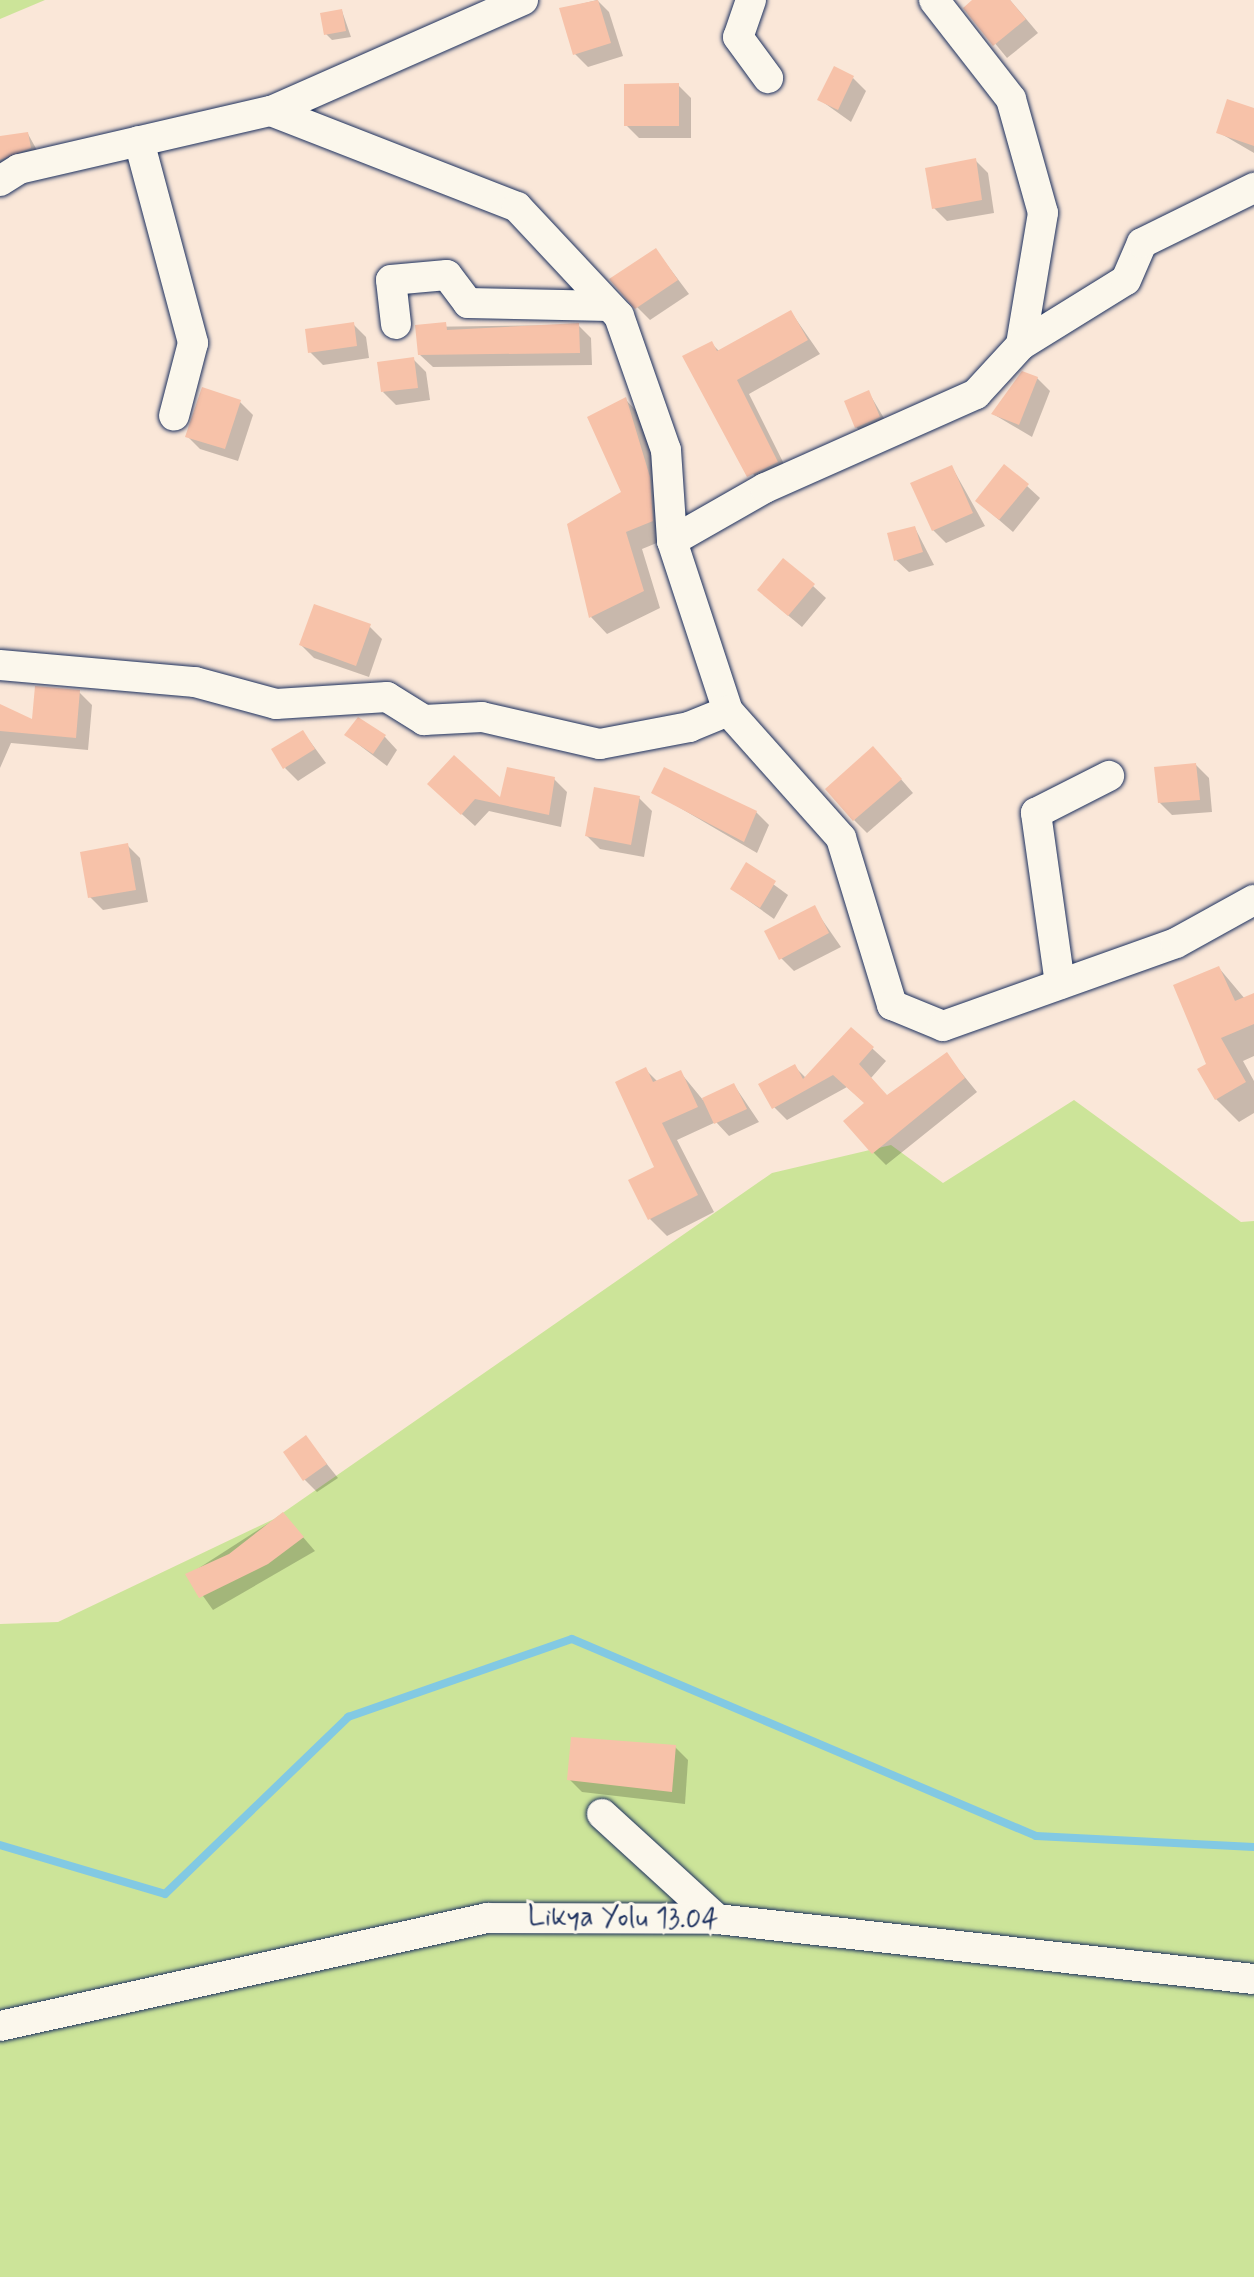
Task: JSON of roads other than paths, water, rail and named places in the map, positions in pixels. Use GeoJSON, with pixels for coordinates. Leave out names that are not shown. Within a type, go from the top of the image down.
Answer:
{"type":"FeatureCollection","features":[{"type":"Feature","properties":{"kind":"street"},"geometry":{"type":"LineString","coordinates":[[0,181],[19,169],[271,111],[523,0]]}},
{"type":"Feature","properties":{"kind":"street"},"geometry":{"type":"LineString","coordinates":[[751,0],[738,37],[768,78]]}},
{"type":"Feature","properties":{"kind":"street"},"geometry":{"type":"LineString","coordinates":[[936,1],[1011,99],[1043,213],[1021,345]]}},
{"type":"Feature","properties":{"kind":"street"},"geometry":{"type":"LineString","coordinates":[[271,111],[517,207],[609,306],[666,450],[672,541],[728,711],[841,838],[892,1005],[943,1026],[1176,943],[1254,900]]}},
{"type":"Feature","properties":{"kind":"street"},"geometry":{"type":"LineString","coordinates":[[139,141],[193,343],[174,416]]}},
{"type":"Feature","properties":{"kind":"street"},"geometry":{"type":"LineString","coordinates":[[672,541],[765,488],[976,394],[1021,345],[1126,280],[1142,243],[1254,188]]}},
{"type":"Feature","properties":{"kind":"street"},"geometry":{"type":"LineString","coordinates":[[396,324],[391,280],[447,275],[468,303],[609,306]]}},
{"type":"Feature","properties":{"kind":"street"},"geometry":{"type":"LineString","coordinates":[[0,665],[195,682],[276,704],[387,697],[424,720],[482,717],[600,744],[689,727],[728,711]]}},
{"type":"Feature","properties":{"kind":"street"},"geometry":{"type":"LineString","coordinates":[[1060,984],[1036,813],[1109,776]]}},
{"type":"Feature","properties":{"kind":"street"},"geometry":{"type":"LineString","coordinates":[[602,1814],[717,1919]]}},
{"type":"Feature","properties":{"kind":"street","name":"Likya Yolu 13.04"},"geometry":{"type":"LineString","coordinates":[[0,2026],[487,1918],[717,1919],[1254,1979]]}},
{"type":"Feature","properties":{"kind":"waterway"},"geometry":{"type":"LineString","coordinates":[[0,1845],[165,1894],[348,1717],[572,1639],[1036,1836],[1254,1847]]}}]}
